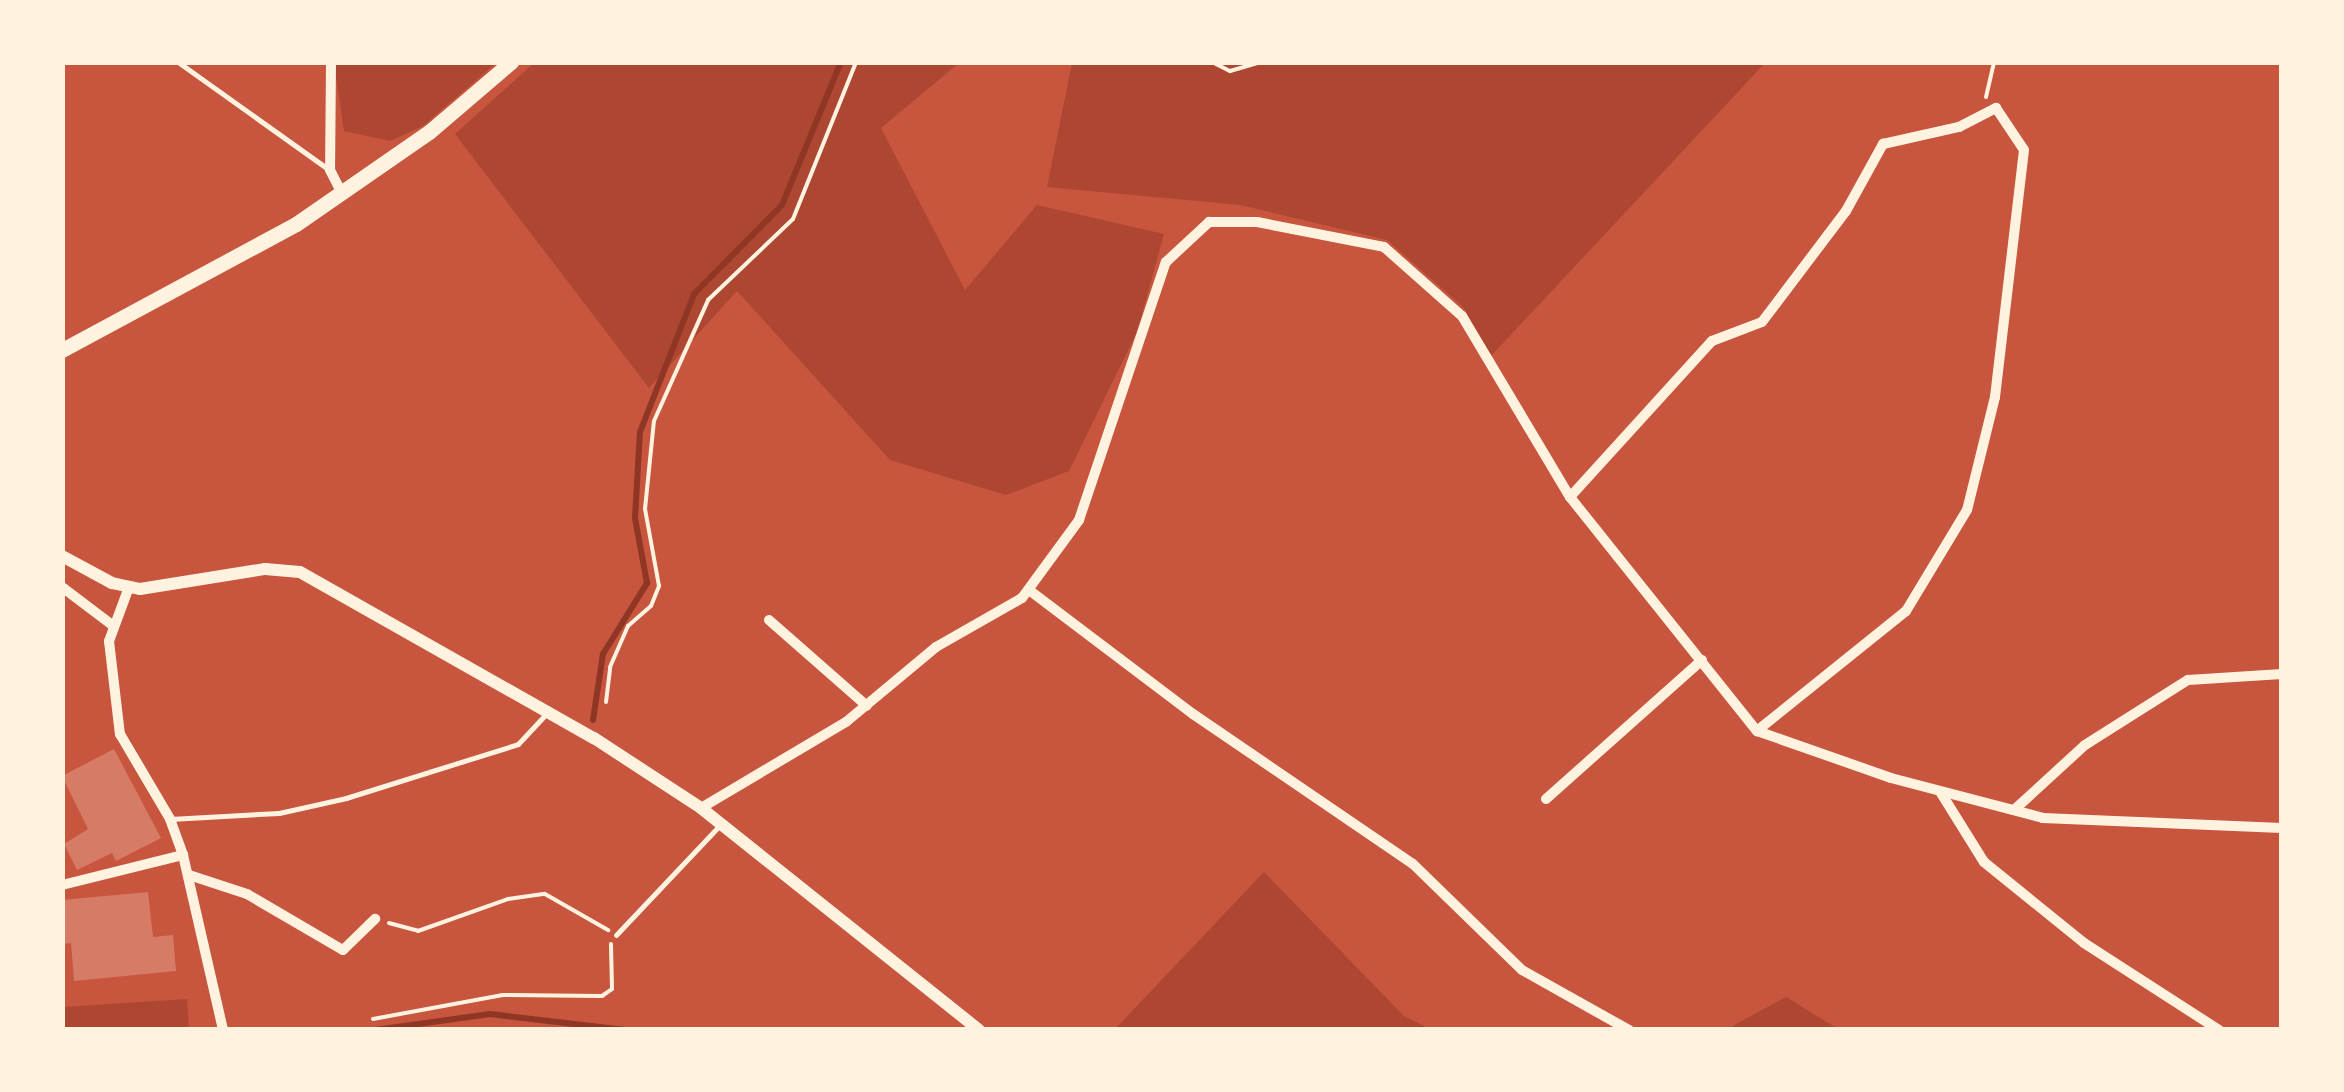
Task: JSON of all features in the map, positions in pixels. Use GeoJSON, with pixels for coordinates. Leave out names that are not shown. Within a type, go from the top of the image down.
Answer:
{"type":"FeatureCollection","features":[{"type":"Feature","properties":{"kind":"main road"},"geometry":{"type":"LineString","coordinates":[[62,350],[342,194],[511,62]]}},
{"type":"Feature","properties":{"kind":"street"},"geometry":{"type":"LineString","coordinates":[[330,62],[330,170],[342,194]]}},
{"type":"Feature","properties":{"kind":"street"},"geometry":{"type":"LineString","coordinates":[[1570,497],[1712,341],[1762,322],[1846,211],[1883,144],[1924,130],[1959,126],[1984,109],[1996,108],[2024,150],[1996,397],[1966,510],[1906,611],[1757,732]]}},
{"type":"Feature","properties":{"kind":"street"},"geometry":{"type":"LineString","coordinates":[[701,808],[867,706],[936,647],[1029,590],[1079,520],[1166,262],[1209,222],[1257,222],[1384,247],[1462,316],[1570,497],[1757,732],[1940,793],[2043,818],[2282,828]]}},
{"type":"Feature","properties":{"kind":"street"},"geometry":{"type":"LineString","coordinates":[[62,556],[129,587],[176,588],[265,569],[300,572],[545,715],[594,738],[701,808],[980,1030]]}},
{"type":"Feature","properties":{"kind":"street"},"geometry":{"type":"LineString","coordinates":[[62,587],[112,625]]}},
{"type":"Feature","properties":{"kind":"street"},"geometry":{"type":"LineString","coordinates":[[129,587],[112,625],[120,734],[170,818],[184,855],[223,1030]]}},
{"type":"Feature","properties":{"kind":"street"},"geometry":{"type":"LineString","coordinates":[[1029,590],[1193,714],[1413,864],[1522,970],[1629,1030]]}},
{"type":"Feature","properties":{"kind":"street"},"geometry":{"type":"LineString","coordinates":[[769,620],[867,706]]}},
{"type":"Feature","properties":{"kind":"street"},"geometry":{"type":"LineString","coordinates":[[1546,799],[1702,660]]}},
{"type":"Feature","properties":{"kind":"street"},"geometry":{"type":"LineString","coordinates":[[2014,810],[2084,745],[2188,680],[2282,674]]}},
{"type":"Feature","properties":{"kind":"street"},"geometry":{"type":"LineString","coordinates":[[1940,793],[1984,862],[2084,943],[2219,1030]]}},
{"type":"Feature","properties":{"kind":"street"},"geometry":{"type":"LineString","coordinates":[[62,885],[184,855]]}},
{"type":"Feature","properties":{"kind":"street"},"geometry":{"type":"LineString","coordinates":[[189,875],[248,894],[342,950],[375,919]]}},
{"type":"Feature","properties":{"kind":"lane"},"geometry":{"type":"LineString","coordinates":[[178,62],[330,170]]}},
{"type":"Feature","properties":{"kind":"lane"},"geometry":{"type":"LineString","coordinates":[[170,818],[279,813],[346,798],[518,744],[545,715]]}},
{"type":"Feature","properties":{"kind":"lane"},"geometry":{"type":"LineString","coordinates":[[616,935],[722,823]]}},
{"type":"Feature","properties":{"kind":"path"},"geometry":{"type":"LineString","coordinates":[[606,702],[610,667],[628,626],[651,606],[659,586],[645,509],[654,422],[708,300],[792,219],[856,62]]}},
{"type":"Feature","properties":{"kind":"path"},"geometry":{"type":"LineString","coordinates":[[1212,62],[1230,71],[1261,62]]}},
{"type":"Feature","properties":{"kind":"path"},"geometry":{"type":"LineString","coordinates":[[1984,109],[1994,62]]}},
{"type":"Feature","properties":{"kind":"path"},"geometry":{"type":"LineString","coordinates":[[373,1019],[502,995],[602,996],[612,989],[607,950],[616,935],[577,906],[544,894],[508,899],[418,930],[375,919]]}},
{"type":"Feature","properties":{"kind":"shaded area"},"geometry":{"type":"Polygon","coordinates":[[[334,63],[496,63],[423,126],[390,141],[344,131],[334,63]]]}},
{"type":"Feature","properties":{"kind":"shaded area"},"geometry":{"type":"Polygon","coordinates":[[[534,63],[959,63],[881,128],[965,290],[1037,205],[1164,234],[1137,332],[1069,471],[1006,495],[890,460],[737,291],[649,388],[455,134],[534,63]]]}},
{"type":"Feature","properties":{"kind":"shaded area"},"geometry":{"type":"Polygon","coordinates":[[[1072,63],[1765,63],[1491,356],[1463,307],[1387,240],[1240,205],[1047,187],[1072,63]]]}},
{"type":"Feature","properties":{"kind":"shaded area"},"geometry":{"type":"Polygon","coordinates":[[[1264,872],[1404,1016],[1430,1029],[1115,1029],[1264,872]]]}},
{"type":"Feature","properties":{"kind":"shaded area"},"geometry":{"type":"Polygon","coordinates":[[[1786,997],[1838,1029],[1727,1029],[1786,997]]]}},
{"type":"Feature","properties":{"kind":"shaded area"},"geometry":{"type":"Polygon","coordinates":[[[187,999],[189,1029],[63,1029],[63,1007],[187,999]]]}},
{"type":"Feature","properties":{"kind":"building"},"geometry":{"type":"Polygon","coordinates":[[[114,749],[161,838],[116,861],[112,853],[77,870],[64,844],[88,829],[62,776],[114,749]]]}},
{"type":"Feature","properties":{"kind":"building"},"geometry":{"type":"Polygon","coordinates":[[[148,892],[153,937],[173,935],[176,971],[74,981],[71,943],[62,944],[62,900],[148,892]]]}},
{"type":"Feature","properties":{"kind":"waterway"},"geometry":{"type":"LineString","coordinates":[[593,720],[603,654],[647,583],[635,518],[640,432],[694,294],[782,205],[841,62]]}},
{"type":"Feature","properties":{"kind":"waterway"},"geometry":{"type":"LineString","coordinates":[[375,1030],[490,1014],[625,1030]]}}]}
